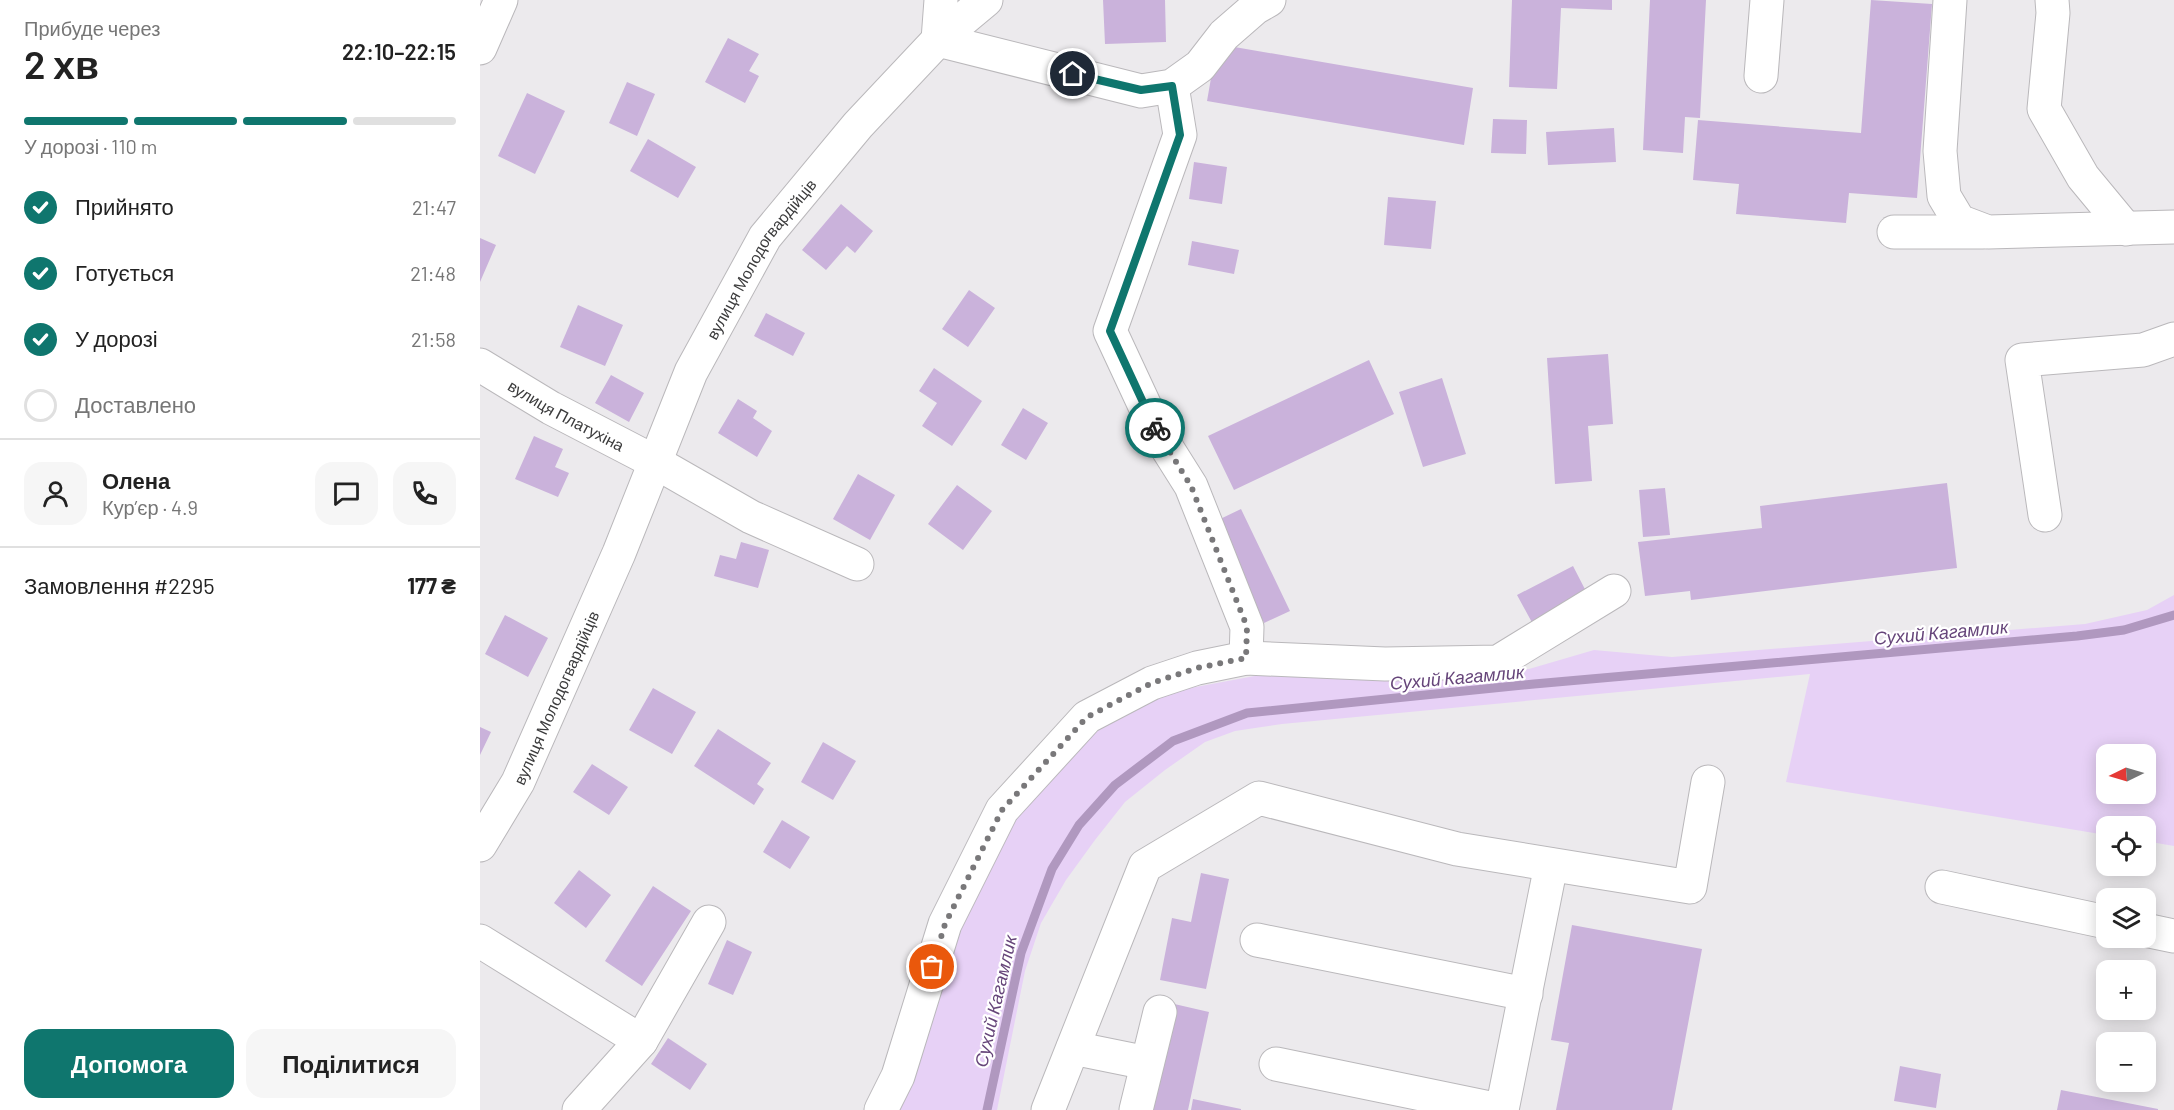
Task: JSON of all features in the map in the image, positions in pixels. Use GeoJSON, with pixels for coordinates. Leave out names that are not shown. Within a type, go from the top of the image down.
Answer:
{"type":"FeatureCollection","features":[{"type":"Feature","properties":{"kind":"street"},"geometry":{"type":"LineString","coordinates":[[480,48],[501,0]]}},
{"type":"Feature","properties":{"kind":"street"},"geometry":{"type":"LineString","coordinates":[[941,0],[938,40],[1141,90],[1172,86],[1200,66],[1224,35],[1269,0]]}},
{"type":"Feature","properties":{"kind":"street","name":"вулиця Молодогвардійців"},"geometry":{"type":"LineString","coordinates":[[480,845],[518,782],[619,554],[691,372],[765,237],[858,125],[938,40],[986,0]]}},
{"type":"Feature","properties":{"kind":"street"},"geometry":{"type":"LineString","coordinates":[[1761,76],[1767,0]]}},
{"type":"Feature","properties":{"kind":"street"},"geometry":{"type":"LineString","coordinates":[[1950,0],[1940,151],[1944,196],[1959,221],[1988,232]]}},
{"type":"Feature","properties":{"kind":"street"},"geometry":{"type":"LineString","coordinates":[[2052,0],[2053,13],[2044,109],[2083,177],[2126,229]]}},
{"type":"Feature","properties":{"kind":"street"},"geometry":{"type":"LineString","coordinates":[[1172,86],[1180,135],[1110,331],[1157,432],[1191,486],[1247,627],[1246,658]]}},
{"type":"Feature","properties":{"kind":"street"},"geometry":{"type":"LineString","coordinates":[[1894,232],[2174,227]]}},
{"type":"Feature","properties":{"kind":"street"},"geometry":{"type":"LineString","coordinates":[[2045,515],[2022,360],[2143,350],[2174,339]]}},
{"type":"Feature","properties":{"kind":"street","name":"вулиця Платухіна"},"geometry":{"type":"LineString","coordinates":[[480,365],[551,408],[655,462],[751,517],[857,564]]}},
{"type":"Feature","properties":{"kind":"street"},"geometry":{"type":"LineString","coordinates":[[881,1110],[898,1076],[945,924],[1002,810],[1087,717],[1152,683],[1197,668],[1246,658],[1385,664],[1498,662],[1614,591]]}},
{"type":"Feature","properties":{"kind":"street"},"geometry":{"type":"LineString","coordinates":[[1048,1110],[1145,866],[1259,798],[1457,849],[1690,887],[1708,782]]}},
{"type":"Feature","properties":{"kind":"street"},"geometry":{"type":"LineString","coordinates":[[1276,1064],[1500,1110],[1526,994],[1551,865]]}},
{"type":"Feature","properties":{"kind":"street"},"geometry":{"type":"LineString","coordinates":[[1942,887],[2096,920]]}},
{"type":"Feature","properties":{"kind":"street"},"geometry":{"type":"LineString","coordinates":[[579,1110],[641,1041],[709,922]]}},
{"type":"Feature","properties":{"kind":"street"},"geometry":{"type":"LineString","coordinates":[[2156,932],[2174,936]]}},
{"type":"Feature","properties":{"kind":"street"},"geometry":{"type":"LineString","coordinates":[[1257,940],[1526,994]]}},
{"type":"Feature","properties":{"kind":"street"},"geometry":{"type":"LineString","coordinates":[[480,941],[641,1041]]}},
{"type":"Feature","properties":{"kind":"street"},"geometry":{"type":"LineString","coordinates":[[1136,1110],[1160,1012]]}},
{"type":"Feature","properties":{"kind":"street"},"geometry":{"type":"LineString","coordinates":[[1073,1048],[1147,1063]]}},
{"type":"Feature","properties":{"kind":"shaded area"},"geometry":{"type":"Polygon","coordinates":[[[2174,595],[2174,846],[2156,843],[2156,816],[2096,816],[2096,833],[1786,782],[1810,674],[1282,724],[1235,731],[1205,742],[1125,802],[1066,880],[1041,923],[1025,971],[997,1110],[894,1110],[943,963],[1011,822],[1097,725],[1158,694],[1260,675],[1529,669],[1594,650],[1672,657],[2085,624],[2147,610],[2174,595]]]}},
{"type":"Feature","properties":{"kind":"building"},"geometry":{"type":"Polygon","coordinates":[[[1103,0],[1165,0],[1166,42],[1105,44],[1103,0]]]}},
{"type":"Feature","properties":{"kind":"building"},"geometry":{"type":"Polygon","coordinates":[[[1512,0],[1612,0],[1612,10],[1561,8],[1557,89],[1509,87],[1512,0]]]}},
{"type":"Feature","properties":{"kind":"building"},"geometry":{"type":"Polygon","coordinates":[[[1650,0],[1706,0],[1700,118],[1685,117],[1683,153],[1643,150],[1650,0]]]}},
{"type":"Feature","properties":{"kind":"building"},"geometry":{"type":"Polygon","coordinates":[[[1871,0],[1932,4],[1917,198],[1849,193],[1846,223],[1736,214],[1739,184],[1693,180],[1698,120],[1861,133],[1871,0]]]}},
{"type":"Feature","properties":{"kind":"building"},"geometry":{"type":"Polygon","coordinates":[[[728,38],[759,54],[749,71],[759,76],[745,103],[705,82],[728,38]]]}},
{"type":"Feature","properties":{"kind":"building"},"geometry":{"type":"Polygon","coordinates":[[[1217,44],[1473,88],[1464,145],[1207,101],[1217,44]]]}},
{"type":"Feature","properties":{"kind":"building"},"geometry":{"type":"Polygon","coordinates":[[[627,82],[655,94],[637,136],[609,123],[627,82]]]}},
{"type":"Feature","properties":{"kind":"building"},"geometry":{"type":"Polygon","coordinates":[[[527,93],[565,111],[535,174],[498,156],[527,93]]]}},
{"type":"Feature","properties":{"kind":"building"},"geometry":{"type":"Polygon","coordinates":[[[1493,119],[1527,120],[1526,154],[1491,153],[1493,119]]]}},
{"type":"Feature","properties":{"kind":"building"},"geometry":{"type":"Polygon","coordinates":[[[1614,128],[1616,162],[1548,165],[1546,132],[1614,128]]]}},
{"type":"Feature","properties":{"kind":"building"},"geometry":{"type":"Polygon","coordinates":[[[648,139],[696,167],[678,198],[630,171],[648,139]]]}},
{"type":"Feature","properties":{"kind":"building"},"geometry":{"type":"Polygon","coordinates":[[[1194,162],[1227,167],[1222,204],[1189,199],[1194,162]]]}},
{"type":"Feature","properties":{"kind":"building"},"geometry":{"type":"Polygon","coordinates":[[[1388,197],[1436,201],[1431,249],[1384,245],[1388,197]]]}},
{"type":"Feature","properties":{"kind":"building"},"geometry":{"type":"Polygon","coordinates":[[[841,204],[873,231],[855,253],[847,246],[826,270],[802,250],[841,204]]]}},
{"type":"Feature","properties":{"kind":"building"},"geometry":{"type":"Polygon","coordinates":[[[480,238],[496,245],[480,282],[480,238]]]}},
{"type":"Feature","properties":{"kind":"building"},"geometry":{"type":"Polygon","coordinates":[[[1192,241],[1239,250],[1234,274],[1188,265],[1192,241]]]}},
{"type":"Feature","properties":{"kind":"building"},"geometry":{"type":"Polygon","coordinates":[[[969,290],[995,308],[968,347],[942,329],[969,290]]]}},
{"type":"Feature","properties":{"kind":"building"},"geometry":{"type":"Polygon","coordinates":[[[578,305],[623,325],[605,366],[560,347],[578,305]]]}},
{"type":"Feature","properties":{"kind":"building"},"geometry":{"type":"Polygon","coordinates":[[[766,313],[805,333],[793,356],[754,336],[766,313]]]}},
{"type":"Feature","properties":{"kind":"building"},"geometry":{"type":"Polygon","coordinates":[[[1608,354],[1613,424],[1588,426],[1592,481],[1555,484],[1547,358],[1608,354]]]}},
{"type":"Feature","properties":{"kind":"building"},"geometry":{"type":"Polygon","coordinates":[[[1369,360],[1394,414],[1234,490],[1208,436],[1369,360]]]}},
{"type":"Feature","properties":{"kind":"building"},"geometry":{"type":"Polygon","coordinates":[[[934,368],[982,401],[952,446],[922,426],[937,403],[919,391],[934,368]]]}},
{"type":"Feature","properties":{"kind":"building"},"geometry":{"type":"Polygon","coordinates":[[[611,375],[644,393],[629,422],[595,403],[611,375]]]}},
{"type":"Feature","properties":{"kind":"building"},"geometry":{"type":"Polygon","coordinates":[[[1442,378],[1466,454],[1423,467],[1399,392],[1442,378]]]}},
{"type":"Feature","properties":{"kind":"building"},"geometry":{"type":"Polygon","coordinates":[[[738,399],[757,411],[753,418],[772,431],[757,457],[718,433],[738,399]]]}},
{"type":"Feature","properties":{"kind":"building"},"geometry":{"type":"Polygon","coordinates":[[[1023,408],[1048,423],[1026,460],[1001,445],[1023,408]]]}},
{"type":"Feature","properties":{"kind":"building"},"geometry":{"type":"Polygon","coordinates":[[[534,436],[563,449],[555,467],[569,473],[558,497],[515,479],[534,436]]]}},
{"type":"Feature","properties":{"kind":"building"},"geometry":{"type":"Polygon","coordinates":[[[858,474],[895,495],[870,540],[833,519],[858,474]]]}},
{"type":"Feature","properties":{"kind":"building"},"geometry":{"type":"Polygon","coordinates":[[[1947,483],[1957,568],[1691,600],[1690,591],[1645,596],[1638,542],[1762,528],[1760,506],[1947,483]]]}},
{"type":"Feature","properties":{"kind":"building"},"geometry":{"type":"Polygon","coordinates":[[[957,485],[992,511],[963,550],[928,524],[957,485]]]}},
{"type":"Feature","properties":{"kind":"building"},"geometry":{"type":"Polygon","coordinates":[[[1665,488],[1670,535],[1643,537],[1639,490],[1665,488]]]}},
{"type":"Feature","properties":{"kind":"building"},"geometry":{"type":"Polygon","coordinates":[[[1241,509],[1290,611],[1264,623],[1216,521],[1241,509]]]}},
{"type":"Feature","properties":{"kind":"building"},"geometry":{"type":"Polygon","coordinates":[[[741,542],[769,550],[758,588],[714,576],[720,555],[736,559],[741,542]]]}},
{"type":"Feature","properties":{"kind":"building"},"geometry":{"type":"Polygon","coordinates":[[[1573,566],[1590,599],[1535,628],[1517,595],[1573,566]]]}},
{"type":"Feature","properties":{"kind":"building"},"geometry":{"type":"Polygon","coordinates":[[[505,615],[548,638],[528,677],[485,654],[505,615]]]}},
{"type":"Feature","properties":{"kind":"building"},"geometry":{"type":"Polygon","coordinates":[[[653,688],[696,712],[672,754],[629,730],[653,688]]]}},
{"type":"Feature","properties":{"kind":"building"},"geometry":{"type":"Polygon","coordinates":[[[480,727],[491,732],[480,755],[480,727]]]}},
{"type":"Feature","properties":{"kind":"building"},"geometry":{"type":"Polygon","coordinates":[[[718,729],[771,763],[757,784],[764,789],[754,805],[694,766],[718,729]]]}},
{"type":"Feature","properties":{"kind":"building"},"geometry":{"type":"Polygon","coordinates":[[[823,742],[856,761],[833,800],[801,782],[823,742]]]}},
{"type":"Feature","properties":{"kind":"building"},"geometry":{"type":"Polygon","coordinates":[[[592,764],[628,787],[609,815],[573,792],[592,764]]]}},
{"type":"Feature","properties":{"kind":"building"},"geometry":{"type":"Polygon","coordinates":[[[782,820],[810,837],[790,869],[763,852],[782,820]]]}},
{"type":"Feature","properties":{"kind":"building"},"geometry":{"type":"Polygon","coordinates":[[[579,870],[611,895],[586,928],[554,903],[579,870]]]}},
{"type":"Feature","properties":{"kind":"building"},"geometry":{"type":"Polygon","coordinates":[[[1201,873],[1229,879],[1206,989],[1160,980],[1172,918],[1191,922],[1201,873]]]}},
{"type":"Feature","properties":{"kind":"building"},"geometry":{"type":"Polygon","coordinates":[[[653,886],[691,911],[642,986],[605,961],[653,886]]]}},
{"type":"Feature","properties":{"kind":"building"},"geometry":{"type":"Polygon","coordinates":[[[1572,925],[1702,949],[1672,1110],[1556,1110],[1569,1043],[1551,1040],[1572,925]]]}},
{"type":"Feature","properties":{"kind":"building"},"geometry":{"type":"Polygon","coordinates":[[[727,940],[752,952],[733,995],[708,984],[727,940]]]}},
{"type":"Feature","properties":{"kind":"building"},"geometry":{"type":"Polygon","coordinates":[[[1170,1003],[1209,1012],[1188,1110],[1149,1110],[1170,1003]]]}},
{"type":"Feature","properties":{"kind":"building"},"geometry":{"type":"Polygon","coordinates":[[[668,1038],[707,1064],[690,1090],[651,1064],[668,1038]]]}},
{"type":"Feature","properties":{"kind":"building"},"geometry":{"type":"Polygon","coordinates":[[[1900,1066],[1941,1074],[1936,1108],[1894,1101],[1900,1066]]]}},
{"type":"Feature","properties":{"kind":"building"},"geometry":{"type":"Polygon","coordinates":[[[2061,1090],[2158,1109],[2158,1110],[2057,1110],[2061,1090]]]}},
{"type":"Feature","properties":{"kind":"building"},"geometry":{"type":"Polygon","coordinates":[[[1193,1099],[1241,1109],[1241,1110],[1191,1110],[1193,1099]]]}},
{"type":"Feature","properties":{"kind":"waterway","name":"Сухий Кагамлик"},"geometry":{"type":"LineString","coordinates":[[987,1110],[1021,953],[1052,869],[1079,825],[1115,785],[1173,741],[1247,713],[1534,684],[2077,636],[2124,630],[2174,615]]}},
{"type":"Feature","properties":{"kind":"way so far"},"geometry":{"type":"LineString","coordinates":[[932,967],[945,924],[1002,810],[1087,717],[1152,683],[1197,668],[1246,658],[1247,627],[1191,486],[1155,428]]}},
{"type":"Feature","properties":{"kind":"route"},"geometry":{"type":"LineString","coordinates":[[1073,74],[1141,90],[1172,86],[1180,135],[1110,331],[1155,428]]}}]}
